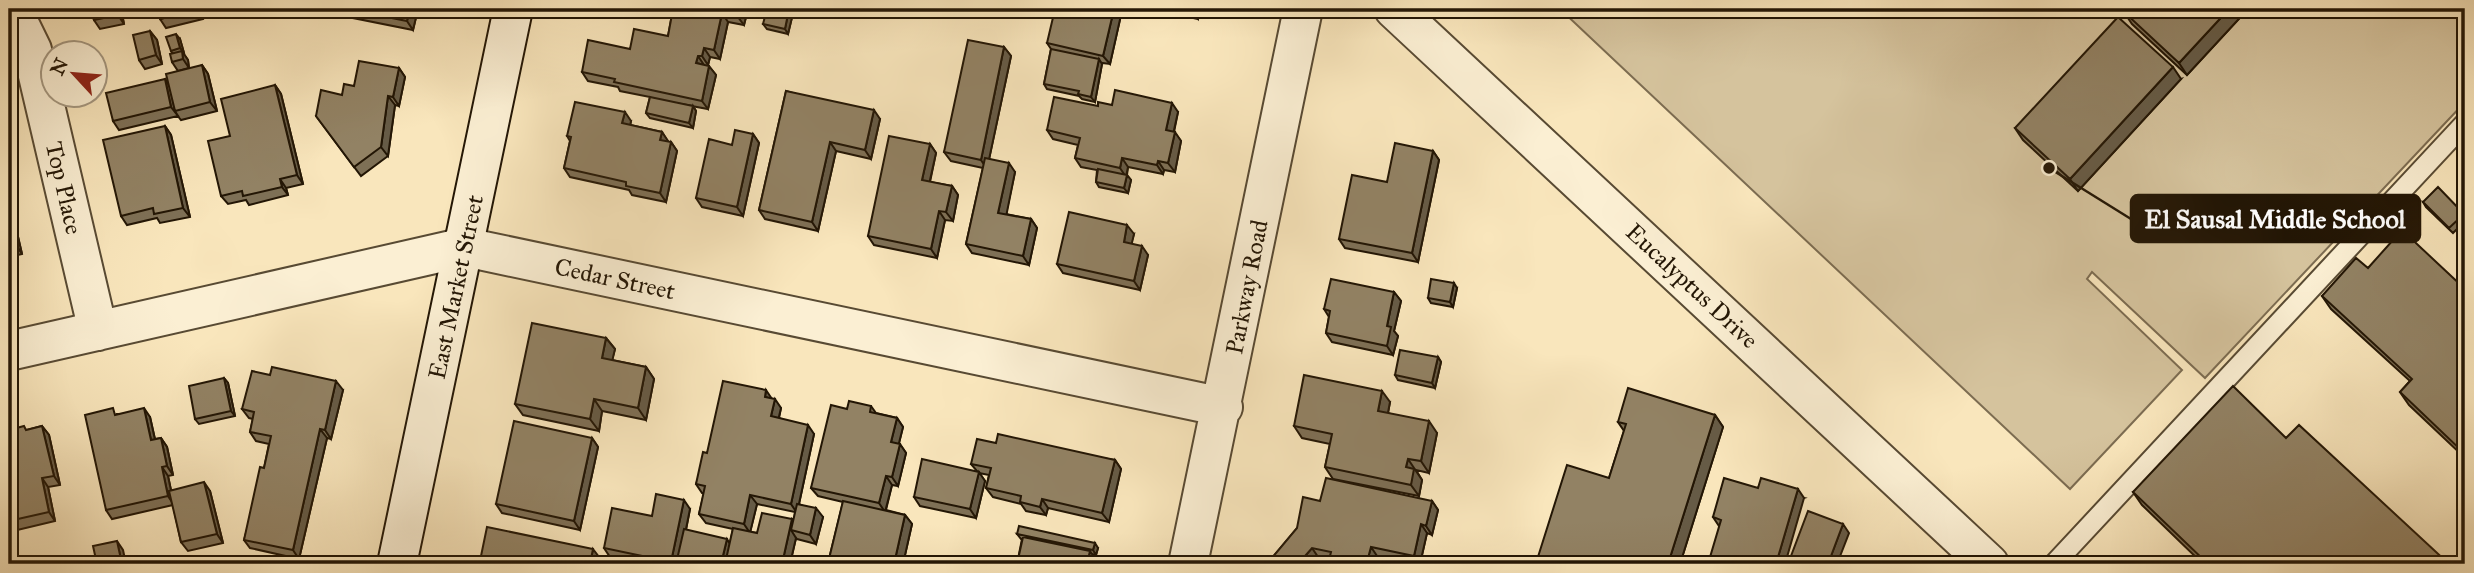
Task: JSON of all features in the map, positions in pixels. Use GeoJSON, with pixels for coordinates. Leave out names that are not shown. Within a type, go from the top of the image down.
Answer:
{"type":"FeatureCollection","features":[{"type":"Feature","properties":{"kind":"street","name":"Top Place"},"geometry":{"type":"LineString","coordinates":[[12,9],[32,50],[98,331]]}},
{"type":"Feature","properties":{"kind":"street","name":"East Market Street"},"geometry":{"type":"LineString","coordinates":[[397,564],[513,9]]}},
{"type":"Feature","properties":{"kind":"street","name":"Parkway Road"},"geometry":{"type":"LineString","coordinates":[[1188,564],[1223,407],[1303,9]]}},
{"type":"Feature","properties":{"kind":"street","name":"Eucalyptus Drive"},"geometry":{"type":"LineString","coordinates":[[1394,9],[1989,564]]}},
{"type":"Feature","properties":{"kind":"street","name":"Cedar Street"},"geometry":{"type":"LineString","coordinates":[[9,351],[465,247],[1223,407]]}},
{"type":"Feature","properties":{"kind":"lane"},"geometry":{"type":"LineString","coordinates":[[2054,564],[2465,123]]}},
{"type":"Feature","properties":{"kind":"shaded area"},"geometry":{"type":"Polygon","coordinates":[[[1560,9],[2465,9],[2465,102],[2205,378],[2092,272],[2087,279],[2182,370],[2070,489],[1560,9]]]}},
{"type":"Feature","properties":{"kind":"building"},"geometry":{"type":"Polygon","coordinates":[[[91,9],[117,9],[118,15],[94,20],[91,9]]]}},
{"type":"Feature","properties":{"kind":"building"},"geometry":{"type":"Polygon","coordinates":[[[157,9],[196,9],[196,10],[160,19],[157,9]]]}},
{"type":"Feature","properties":{"kind":"building"},"geometry":{"type":"Polygon","coordinates":[[[347,9],[410,9],[407,21],[347,9]]]}},
{"type":"Feature","properties":{"kind":"building"},"geometry":{"type":"Polygon","coordinates":[[[673,9],[740,9],[738,17],[722,13],[714,50],[704,48],[702,56],[698,56],[696,63],[709,66],[702,101],[614,82],[615,79],[582,72],[588,40],[630,49],[634,29],[668,36],[673,9]]]}},
{"type":"Feature","properties":{"kind":"building"},"geometry":{"type":"Polygon","coordinates":[[[767,9],[789,9],[785,29],[763,24],[767,9]]]}},
{"type":"Feature","properties":{"kind":"building"},"geometry":{"type":"Polygon","coordinates":[[[1055,9],[1114,9],[1103,56],[1047,43],[1055,9]]]}},
{"type":"Feature","properties":{"kind":"building"},"geometry":{"type":"Polygon","coordinates":[[[2127,9],[2229,9],[2179,63],[2124,12],[2127,9]]]}},
{"type":"Feature","properties":{"kind":"building"},"geometry":{"type":"Polygon","coordinates":[[[2118,17],[2173,67],[2070,179],[2015,128],[2118,17]]]}},
{"type":"Feature","properties":{"kind":"building"},"geometry":{"type":"Polygon","coordinates":[[[150,31],[156,55],[139,60],[133,35],[150,31]]]}},
{"type":"Feature","properties":{"kind":"building"},"geometry":{"type":"Polygon","coordinates":[[[176,34],[180,48],[171,51],[166,37],[176,34]]]}},
{"type":"Feature","properties":{"kind":"building"},"geometry":{"type":"Polygon","coordinates":[[[968,40],[1004,47],[981,160],[944,152],[968,40]]]}},
{"type":"Feature","properties":{"kind":"building"},"geometry":{"type":"Polygon","coordinates":[[[1051,49],[1099,59],[1091,97],[1078,94],[1079,91],[1044,84],[1051,49]]]}},
{"type":"Feature","properties":{"kind":"building"},"geometry":{"type":"Polygon","coordinates":[[[182,51],[183,59],[172,62],[170,54],[182,51]]]}},
{"type":"Feature","properties":{"kind":"building"},"geometry":{"type":"Polygon","coordinates":[[[359,61],[399,68],[393,97],[388,96],[381,147],[354,167],[316,116],[321,90],[342,95],[344,84],[354,86],[359,61]]]}},
{"type":"Feature","properties":{"kind":"building"},"geometry":{"type":"Polygon","coordinates":[[[202,65],[210,102],[175,111],[166,74],[202,65]]]}},
{"type":"Feature","properties":{"kind":"building"},"geometry":{"type":"Polygon","coordinates":[[[165,79],[171,107],[113,121],[108,93],[165,79]]]}},
{"type":"Feature","properties":{"kind":"building"},"geometry":{"type":"Polygon","coordinates":[[[275,85],[297,175],[280,179],[282,187],[243,196],[242,191],[221,196],[208,141],[230,136],[221,99],[275,85]]]}},
{"type":"Feature","properties":{"kind":"building"},"geometry":{"type":"Polygon","coordinates":[[[1115,90],[1172,103],[1166,130],[1175,132],[1168,163],[1158,161],[1157,165],[1122,158],[1120,168],[1075,158],[1080,138],[1047,130],[1054,97],[1098,106],[1098,102],[1112,105],[1115,90]]]}},
{"type":"Feature","properties":{"kind":"building"},"geometry":{"type":"Polygon","coordinates":[[[786,91],[874,110],[865,150],[830,142],[812,222],[759,210],[786,91]]]}},
{"type":"Feature","properties":{"kind":"building"},"geometry":{"type":"Polygon","coordinates":[[[650,97],[693,106],[689,123],[646,113],[650,97]]]}},
{"type":"Feature","properties":{"kind":"building"},"geometry":{"type":"Polygon","coordinates":[[[575,102],[625,112],[622,123],[662,132],[660,140],[671,142],[660,193],[564,168],[571,137],[567,136],[575,102]]]}},
{"type":"Feature","properties":{"kind":"building"},"geometry":{"type":"Polygon","coordinates":[[[165,126],[183,208],[154,214],[153,208],[121,216],[103,140],[165,126]]]}},
{"type":"Feature","properties":{"kind":"building"},"geometry":{"type":"Polygon","coordinates":[[[735,130],[753,134],[737,207],[696,198],[709,139],[732,145],[735,130]]]}},
{"type":"Feature","properties":{"kind":"building"},"geometry":{"type":"Polygon","coordinates":[[[889,136],[930,144],[922,180],[952,186],[946,212],[939,211],[931,249],[868,236],[889,136]]]}},
{"type":"Feature","properties":{"kind":"building"},"geometry":{"type":"Polygon","coordinates":[[[1395,143],[1433,151],[1412,253],[1339,239],[1352,175],[1387,182],[1395,143]]]}},
{"type":"Feature","properties":{"kind":"building"},"geometry":{"type":"Polygon","coordinates":[[[985,158],[1009,163],[998,213],[1031,219],[1023,256],[966,244],[985,158]]]}},
{"type":"Feature","properties":{"kind":"building"},"geometry":{"type":"Polygon","coordinates":[[[1098,169],[1127,175],[1124,188],[1096,182],[1098,169]]]}},
{"type":"Feature","properties":{"kind":"building"},"geometry":{"type":"Polygon","coordinates":[[[2438,187],[2464,214],[2449,228],[2423,202],[2438,187]]]}},
{"type":"Feature","properties":{"kind":"building"},"geometry":{"type":"Polygon","coordinates":[[[1069,212],[1127,225],[1124,242],[1142,246],[1134,281],[1057,264],[1069,212]]]}},
{"type":"Feature","properties":{"kind":"building"},"geometry":{"type":"Polygon","coordinates":[[[9,216],[16,245],[9,246],[9,216]]]}},
{"type":"Feature","properties":{"kind":"building"},"geometry":{"type":"Polygon","coordinates":[[[2402,230],[2465,289],[2465,454],[2400,392],[2412,379],[2322,296],[2356,258],[2368,268],[2402,230]]]}},
{"type":"Feature","properties":{"kind":"building"},"geometry":{"type":"Polygon","coordinates":[[[1331,279],[1394,292],[1387,326],[1391,327],[1387,346],[1326,333],[1330,311],[1324,309],[1331,279]]]}},
{"type":"Feature","properties":{"kind":"building"},"geometry":{"type":"Polygon","coordinates":[[[1431,279],[1454,283],[1450,302],[1428,298],[1431,279]]]}},
{"type":"Feature","properties":{"kind":"building"},"geometry":{"type":"Polygon","coordinates":[[[532,323],[606,338],[602,358],[646,367],[638,408],[594,399],[590,419],[515,404],[532,323]]]}},
{"type":"Feature","properties":{"kind":"building"},"geometry":{"type":"Polygon","coordinates":[[[1400,350],[1438,357],[1432,383],[1395,375],[1400,350]]]}},
{"type":"Feature","properties":{"kind":"building"},"geometry":{"type":"Polygon","coordinates":[[[272,367],[336,381],[325,430],[320,429],[293,550],[244,540],[260,467],[264,468],[271,436],[250,432],[254,412],[242,409],[252,371],[270,375],[272,367]]]}},
{"type":"Feature","properties":{"kind":"building"},"geometry":{"type":"Polygon","coordinates":[[[1304,375],[1382,391],[1378,411],[1429,421],[1421,461],[1408,459],[1406,467],[1414,469],[1411,485],[1325,467],[1332,434],[1294,426],[1304,375]]]}},
{"type":"Feature","properties":{"kind":"building"},"geometry":{"type":"Polygon","coordinates":[[[224,378],[231,411],[195,419],[189,386],[224,378]]]}},
{"type":"Feature","properties":{"kind":"building"},"geometry":{"type":"Polygon","coordinates":[[[723,381],[766,390],[765,397],[775,399],[771,416],[808,425],[791,504],[750,495],[744,524],[699,514],[705,486],[696,484],[703,452],[707,453],[723,381]]]}},
{"type":"Feature","properties":{"kind":"building"},"geometry":{"type":"Polygon","coordinates":[[[2233,386],[2286,438],[2299,425],[2449,564],[2208,564],[2133,492],[2233,386]]]}},
{"type":"Feature","properties":{"kind":"building"},"geometry":{"type":"Polygon","coordinates":[[[1628,388],[1715,415],[1668,564],[1551,564],[1537,560],[1567,465],[1609,478],[1626,424],[1618,422],[1628,388]]]}},
{"type":"Feature","properties":{"kind":"building"},"geometry":{"type":"Polygon","coordinates":[[[849,401],[871,406],[870,412],[897,418],[891,442],[900,444],[892,477],[886,476],[879,503],[811,488],[831,405],[847,409],[849,401]]]}},
{"type":"Feature","properties":{"kind":"building"},"geometry":{"type":"Polygon","coordinates":[[[113,408],[115,415],[144,408],[151,440],[161,438],[167,466],[162,467],[168,496],[106,510],[85,415],[113,408]]]}},
{"type":"Feature","properties":{"kind":"building"},"geometry":{"type":"Polygon","coordinates":[[[514,421],[592,438],[574,521],[496,504],[514,421]]]}},
{"type":"Feature","properties":{"kind":"building"},"geometry":{"type":"Polygon","coordinates":[[[24,426],[26,430],[42,426],[54,476],[42,478],[49,512],[9,521],[9,430],[24,426]]]}},
{"type":"Feature","properties":{"kind":"building"},"geometry":{"type":"Polygon","coordinates":[[[998,434],[1115,460],[1102,513],[1042,499],[1040,507],[1020,502],[1021,496],[986,488],[991,468],[971,464],[977,439],[996,443],[998,434]]]}},
{"type":"Feature","properties":{"kind":"building"},"geometry":{"type":"Polygon","coordinates":[[[922,459],[979,472],[970,509],[914,497],[922,459]]]}},
{"type":"Feature","properties":{"kind":"building"},"geometry":{"type":"Polygon","coordinates":[[[1326,478],[1432,501],[1426,526],[1421,524],[1414,556],[1371,547],[1367,562],[1347,557],[1346,564],[1329,560],[1331,552],[1312,548],[1298,564],[1278,564],[1271,559],[1297,528],[1303,497],[1320,501],[1326,478]]]}},
{"type":"Feature","properties":{"kind":"building"},"geometry":{"type":"Polygon","coordinates":[[[1724,478],[1758,488],[1761,478],[1798,489],[1776,564],[1708,564],[1721,520],[1713,517],[1724,478]]]}},
{"type":"Feature","properties":{"kind":"building"},"geometry":{"type":"Polygon","coordinates":[[[204,482],[217,534],[181,542],[169,491],[204,482]]]}},
{"type":"Feature","properties":{"kind":"building"},"geometry":{"type":"Polygon","coordinates":[[[656,494],[684,500],[671,562],[604,548],[612,508],[652,516],[656,494]]]}},
{"type":"Feature","properties":{"kind":"building"},"geometry":{"type":"Polygon","coordinates":[[[843,501],[905,515],[894,564],[850,564],[829,559],[843,501]]]}},
{"type":"Feature","properties":{"kind":"building"},"geometry":{"type":"Polygon","coordinates":[[[797,504],[816,508],[810,535],[791,530],[797,504]]]}},
{"type":"Feature","properties":{"kind":"building"},"geometry":{"type":"Polygon","coordinates":[[[1808,511],[1843,524],[1828,564],[1788,564],[1808,511]]]}},
{"type":"Feature","properties":{"kind":"building"},"geometry":{"type":"Polygon","coordinates":[[[762,513],[792,519],[782,564],[725,564],[733,528],[757,533],[762,513]]]}},
{"type":"Feature","properties":{"kind":"building"},"geometry":{"type":"Polygon","coordinates":[[[1019,526],[1095,543],[1093,550],[1017,534],[1019,526]]]}},
{"type":"Feature","properties":{"kind":"building"},"geometry":{"type":"Polygon","coordinates":[[[487,527],[593,549],[590,564],[492,564],[493,559],[481,556],[487,527]]]}},
{"type":"Feature","properties":{"kind":"building"},"geometry":{"type":"Polygon","coordinates":[[[684,529],[727,539],[721,564],[676,564],[684,529]]]}},
{"type":"Feature","properties":{"kind":"building"},"geometry":{"type":"Polygon","coordinates":[[[1023,537],[1090,551],[1087,564],[1017,564],[1023,537]]]}},
{"type":"Feature","properties":{"kind":"building"},"geometry":{"type":"Polygon","coordinates":[[[117,541],[122,564],[97,564],[93,546],[117,541]]]}},
{"type":"Feature","properties":{"kind":"place","name":"El Sausal Middle School"},"geometry":{"type":"Point","coordinates":[2049,168]}}]}
